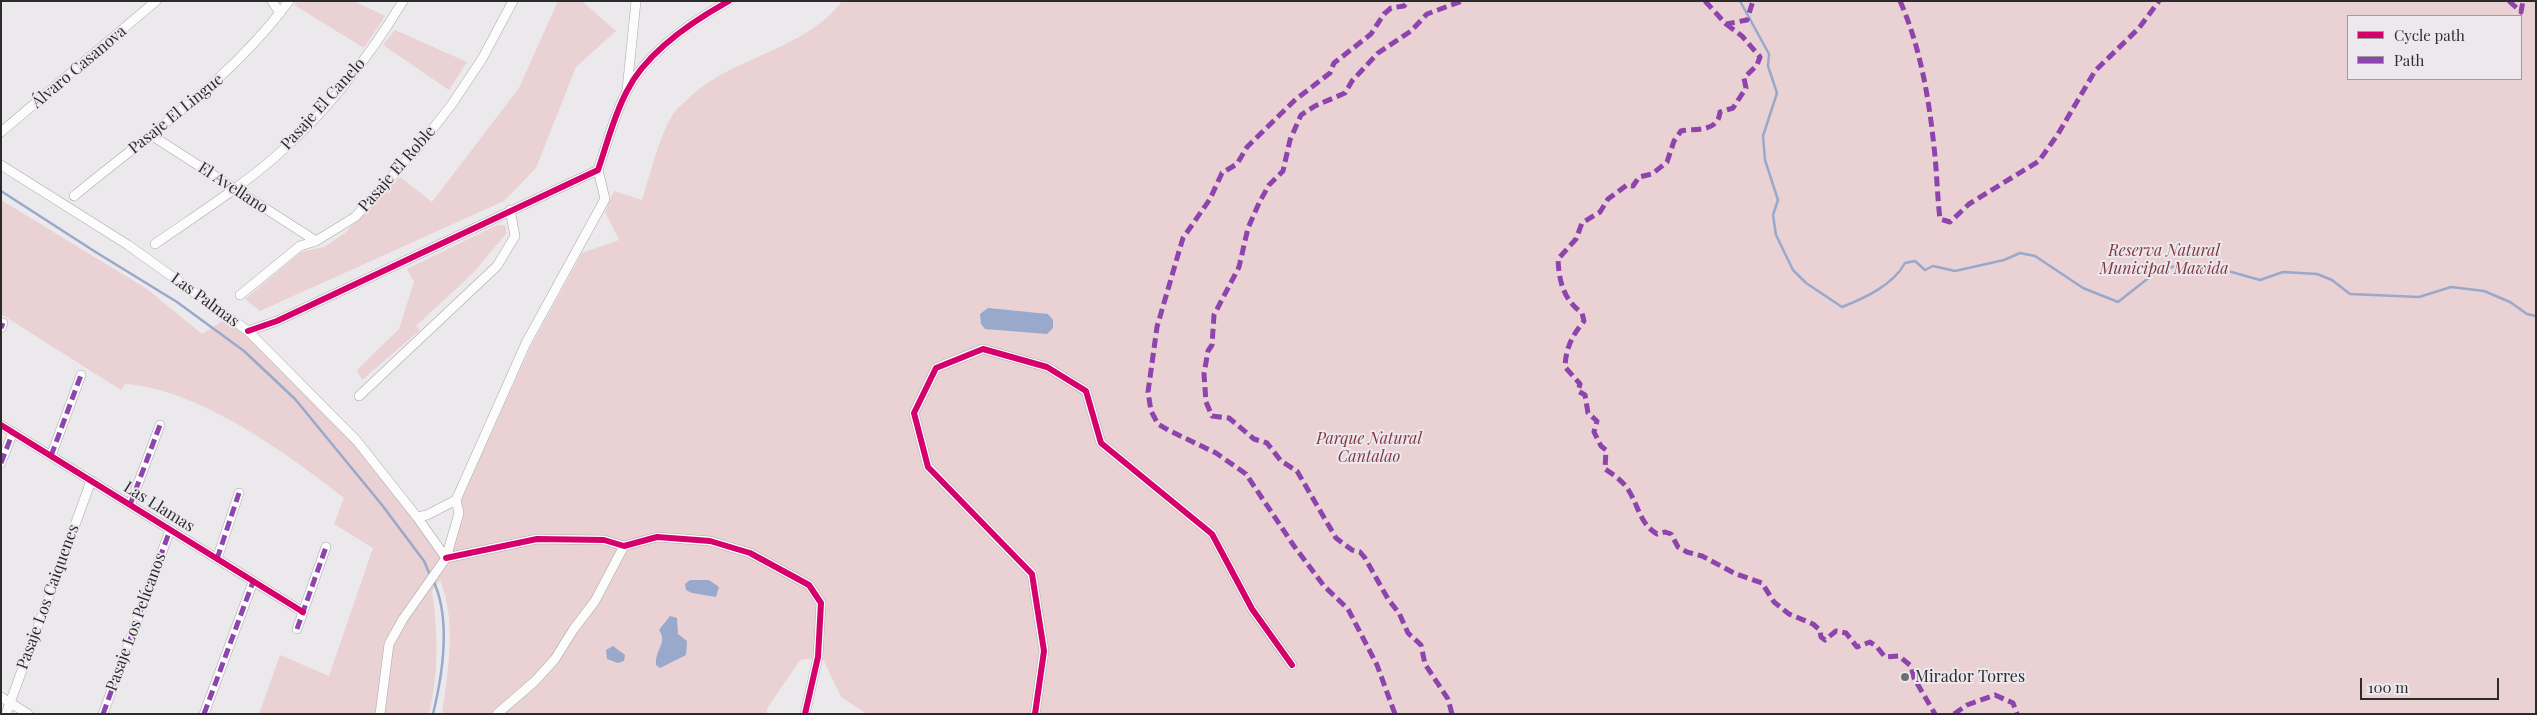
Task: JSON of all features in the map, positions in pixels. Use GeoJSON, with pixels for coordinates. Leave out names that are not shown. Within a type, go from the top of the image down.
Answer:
{"type":"FeatureCollection","features":[{"type":"Feature","properties":{"kind":"street","name":"Álvaro Casanova"},"geometry":{"type":"LineString","coordinates":[[1,132],[156,1]]}},
{"type":"Feature","properties":{"kind":"street"},"geometry":{"type":"LineString","coordinates":[[272,1],[280,14]]}},
{"type":"Feature","properties":{"kind":"street","name":"Pasaje El Lingue"},"geometry":{"type":"LineString","coordinates":[[74,196],[188,108],[225,75],[280,14],[289,1]]}},
{"type":"Feature","properties":{"kind":"street","name":"Pasaje El Canelo"},"geometry":{"type":"LineString","coordinates":[[155,244],[274,158],[331,100],[365,58],[402,1]]}},
{"type":"Feature","properties":{"kind":"street","name":"Pasaje El Roble"},"geometry":{"type":"LineString","coordinates":[[240,295],[300,246],[316,242],[355,218],[424,140],[468,81],[513,1]]}},
{"type":"Feature","properties":{"kind":"street"},"geometry":{"type":"LineString","coordinates":[[627,91],[636,1]]}},
{"type":"Feature","properties":{"kind":"street"},"geometry":{"type":"LineString","coordinates":[[380,714],[389,644],[423,589],[446,558],[459,513],[456,500],[526,343],[605,198],[598,170],[627,91],[648,60],[704,16],[729,1]]}},
{"type":"Feature","properties":{"kind":"street","name":"El Avellano"},"geometry":{"type":"LineString","coordinates":[[151,135],[316,242]]}},
{"type":"Feature","properties":{"kind":"street","name":"Las Palmas"},"geometry":{"type":"LineString","coordinates":[[1,165],[128,245],[248,331],[357,441],[417,517],[446,558]]}},
{"type":"Feature","properties":{"kind":"street"},"geometry":{"type":"LineString","coordinates":[[248,331],[277,321],[598,170]]}},
{"type":"Feature","properties":{"kind":"street"},"geometry":{"type":"LineString","coordinates":[[359,396],[497,266],[515,236],[510,210]]}},
{"type":"Feature","properties":{"kind":"street"},"geometry":{"type":"LineString","coordinates":[[1035,714],[1044,651],[1032,574],[928,467],[914,413],[936,368],[983,350],[1048,367],[1086,391],[1101,443],[1212,534],[1252,609],[1292,665]]}},
{"type":"Feature","properties":{"kind":"street"},"geometry":{"type":"LineString","coordinates":[[51,456],[81,375]]}},
{"type":"Feature","properties":{"kind":"street","name":"Las Llamas"},"geometry":{"type":"LineString","coordinates":[[1,425],[303,612]]}},
{"type":"Feature","properties":{"kind":"street"},"geometry":{"type":"LineString","coordinates":[[130,505],[160,425]]}},
{"type":"Feature","properties":{"kind":"street"},"geometry":{"type":"LineString","coordinates":[[1,463],[13,432]]}},
{"type":"Feature","properties":{"kind":"street","name":"Pasaje Los Caiquenes"},"geometry":{"type":"LineString","coordinates":[[6,714],[90,481]]}},
{"type":"Feature","properties":{"kind":"street"},"geometry":{"type":"LineString","coordinates":[[217,559],[239,494]]}},
{"type":"Feature","properties":{"kind":"street"},"geometry":{"type":"LineString","coordinates":[[417,517],[427,515],[456,500]]}},
{"type":"Feature","properties":{"kind":"street","name":"Pasaje Los Pelícanos"},"geometry":{"type":"LineString","coordinates":[[103,714],[170,530]]}},
{"type":"Feature","properties":{"kind":"street"},"geometry":{"type":"LineString","coordinates":[[446,558],[536,539],[604,540],[624,546],[657,537],[710,541],[750,553],[809,585],[821,603],[818,658],[805,714]]}},
{"type":"Feature","properties":{"kind":"street"},"geometry":{"type":"LineString","coordinates":[[497,714],[535,681],[555,659],[572,630],[595,601],[624,546]]}},
{"type":"Feature","properties":{"kind":"street"},"geometry":{"type":"LineString","coordinates":[[297,629],[326,547]]}},
{"type":"Feature","properties":{"kind":"street"},"geometry":{"type":"LineString","coordinates":[[204,714],[253,582]]}},
{"type":"Feature","properties":{"kind":"street"},"geometry":{"type":"LineString","coordinates":[[1,697],[28,714]]}},
{"type":"Feature","properties":{"kind":"green space"},"geometry":{"type":"Polygon","coordinates":[[[297,1],[354,1],[385,16],[364,48],[294,5],[297,1]]]}},
{"type":"Feature","properties":{"kind":"green space"},"geometry":{"type":"Polygon","coordinates":[[[558,1],[582,1],[616,31],[576,67],[536,168],[504,201],[260,311],[245,299],[301,252],[324,247],[345,233],[400,177],[432,202],[519,88],[558,1]]]}},
{"type":"Feature","properties":{"kind":"green space"},"geometry":{"type":"Polygon","coordinates":[[[842,1],[2536,1],[2536,714],[867,714],[841,697],[822,657],[800,660],[768,707],[766,714],[442,714],[450,646],[450,629],[445,596],[440,580],[432,591],[436,668],[429,714],[259,714],[280,655],[329,676],[373,548],[334,524],[344,498],[269,444],[211,410],[182,397],[153,388],[125,384],[121,390],[1,314],[1,200],[147,289],[202,334],[229,317],[353,441],[413,513],[448,567],[462,498],[530,348],[582,253],[619,240],[605,212],[614,191],[642,200],[659,145],[668,124],[675,112],[706,84],[726,72],[810,31],[842,1]]]}},
{"type":"Feature","properties":{"kind":"green space"},"geometry":{"type":"Polygon","coordinates":[[[395,30],[467,62],[449,90],[383,45],[395,30]]]}},
{"type":"Feature","properties":{"kind":"green space"},"geometry":{"type":"Polygon","coordinates":[[[497,225],[506,226],[506,234],[473,273],[416,326],[420,330],[362,380],[357,370],[399,329],[414,282],[407,269],[497,225]]]}},
{"type":"Feature","properties":{"kind":"water"},"geometry":{"type":"Polygon","coordinates":[[[988,308],[1048,314],[1053,320],[1053,328],[1047,334],[985,329],[981,324],[980,314],[988,308]]]}},
{"type":"Feature","properties":{"kind":"water"},"geometry":{"type":"Polygon","coordinates":[[[690,580],[709,580],[719,587],[716,597],[692,593],[686,590],[685,584],[690,580]]]}},
{"type":"Feature","properties":{"kind":"water"},"geometry":{"type":"Polygon","coordinates":[[[670,616],[677,618],[678,634],[687,641],[686,655],[660,668],[656,665],[657,655],[662,643],[659,630],[670,616]]]}},
{"type":"Feature","properties":{"kind":"water"},"geometry":{"type":"Polygon","coordinates":[[[613,646],[625,655],[624,661],[618,663],[607,659],[606,650],[613,646]]]}},
{"type":"Feature","properties":{"kind":"waterway"},"geometry":{"type":"LineString","coordinates":[[1740,1],[1769,54],[1768,66],[1777,93],[1763,136],[1765,160],[1778,200],[1773,215],[1776,235],[1793,270],[1806,283],[1842,307],[1878,290],[1893,278],[1905,263],[1915,261],[1925,270],[1933,266],[1955,271],[2004,260],[2020,253],[2035,256],[2083,288],[2118,302],[2160,269],[2178,266],[2210,266],[2260,280],[2283,272],[2317,274],[2332,280],[2350,294],[2419,297],[2451,287],[2484,291],[2510,302],[2527,314],[2536,316]]}},
{"type":"Feature","properties":{"kind":"waterway"},"geometry":{"type":"LineString","coordinates":[[1,191],[177,302],[244,351],[295,399],[382,505],[424,561],[430,575]]}},
{"type":"Feature","properties":{"kind":"waterway"},"geometry":{"type":"LineString","coordinates":[[433,580],[439,595],[444,628],[440,681],[433,714]]}},
{"type":"Feature","properties":{"kind":"marked path"},"geometry":{"type":"LineString","coordinates":[[1395,714],[1377,665],[1348,609],[1324,586],[1294,546],[1246,474],[1216,453],[1158,424],[1151,411],[1148,392],[1157,327],[1183,238],[1210,199],[1222,173],[1237,164],[1247,147],[1295,100],[1330,73],[1334,63],[1371,34],[1384,14],[1391,8],[1404,6],[1408,1]]}},
{"type":"Feature","properties":{"kind":"marked path"},"geometry":{"type":"LineString","coordinates":[[1452,714],[1448,699],[1425,664],[1421,645],[1408,633],[1399,613],[1388,599],[1365,558],[1360,552],[1352,550],[1336,538],[1297,471],[1281,461],[1267,443],[1254,439],[1229,418],[1212,416],[1206,402],[1204,374],[1208,351],[1212,345],[1214,315],[1239,267],[1248,228],[1259,203],[1269,185],[1283,171],[1290,140],[1301,115],[1315,106],[1345,93],[1352,81],[1378,53],[1411,31],[1427,14],[1462,1]]}},
{"type":"Feature","properties":{"kind":"marked path"},"geometry":{"type":"LineString","coordinates":[[1705,1],[1726,24],[1747,20],[1753,1]]}},
{"type":"Feature","properties":{"kind":"marked path"},"geometry":{"type":"LineString","coordinates":[[1900,1],[1913,36],[1926,91],[1935,156],[1940,219],[1950,222],[1969,204],[2039,161],[2058,134],[2095,71],[2139,28],[2159,1]]}},
{"type":"Feature","properties":{"kind":"marked path"},"geometry":{"type":"LineString","coordinates":[[2509,1],[2521,12],[2523,1]]}},
{"type":"Feature","properties":{"kind":"marked path"},"geometry":{"type":"LineString","coordinates":[[1726,24],[1742,36],[1760,57],[1757,65],[1744,78],[1746,88],[1733,108],[1720,112],[1718,119],[1710,126],[1681,131],[1674,141],[1667,162],[1652,174],[1639,177],[1633,186],[1627,185],[1608,199],[1600,212],[1582,223],[1576,239],[1558,259],[1563,289],[1570,302],[1582,313],[1584,321],[1570,342],[1565,367],[1580,384],[1578,391],[1585,395],[1588,413],[1597,421],[1594,432],[1601,446],[1606,450],[1605,469],[1627,487],[1643,520],[1651,530],[1657,534],[1665,532],[1671,534],[1678,547],[1687,552],[1702,556],[1736,574],[1762,583],[1774,602],[1789,614],[1813,624],[1820,630],[1821,637],[1825,640],[1836,631],[1846,633],[1857,647],[1870,642],[1885,657],[1899,656],[1911,666],[1914,678],[1935,714]]}},
{"type":"Feature","properties":{"kind":"marked path"},"geometry":{"type":"LineString","coordinates":[[1,328],[3,323]]}},
{"type":"Feature","properties":{"kind":"marked path"},"geometry":{"type":"LineString","coordinates":[[51,456],[81,375]]}},
{"type":"Feature","properties":{"kind":"marked path"},"geometry":{"type":"LineString","coordinates":[[130,505],[160,425]]}},
{"type":"Feature","properties":{"kind":"marked path"},"geometry":{"type":"LineString","coordinates":[[1,463],[13,432]]}},
{"type":"Feature","properties":{"kind":"marked path"},"geometry":{"type":"LineString","coordinates":[[217,559],[239,493]]}},
{"type":"Feature","properties":{"kind":"marked path"},"geometry":{"type":"LineString","coordinates":[[103,714],[170,530]]}},
{"type":"Feature","properties":{"kind":"marked path"},"geometry":{"type":"LineString","coordinates":[[297,629],[326,547]]}},
{"type":"Feature","properties":{"kind":"marked path"},"geometry":{"type":"LineString","coordinates":[[204,714],[253,582]]}},
{"type":"Feature","properties":{"kind":"marked path"},"geometry":{"type":"LineString","coordinates":[[1954,714],[1967,705],[1995,695],[2013,703],[2017,714]]}},
{"type":"Feature","properties":{"kind":"cycle path"},"geometry":{"type":"LineString","coordinates":[[248,331],[277,321],[598,170],[618,110],[635,77],[658,51],[672,39],[729,1]]}},
{"type":"Feature","properties":{"kind":"cycle path"},"geometry":{"type":"LineString","coordinates":[[1035,714],[1044,651],[1032,574],[928,467],[914,413],[936,368],[983,349],[1047,367],[1086,391],[1101,443],[1212,534],[1252,609],[1292,665]]}},
{"type":"Feature","properties":{"kind":"cycle path"},"geometry":{"type":"LineString","coordinates":[[1,425],[303,612]]}},
{"type":"Feature","properties":{"kind":"cycle path"},"geometry":{"type":"LineString","coordinates":[[446,558],[537,539],[604,540],[624,546],[657,537],[710,541],[750,553],[809,585],[821,603],[818,657],[805,714]]}},
{"type":"Feature","properties":{"kind":"place","name":"Mirador Torres"},"geometry":{"type":"Point","coordinates":[1905,677]}},
{"type":"Feature","properties":{"kind":"park label","name":"Reserva Natural Municipal Mawida"},"geometry":{"type":"Point","coordinates":[2164,260]}},
{"type":"Feature","properties":{"kind":"park label","name":"Parque Natural Cantalao"},"geometry":{"type":"Point","coordinates":[1369,448]}}]}
